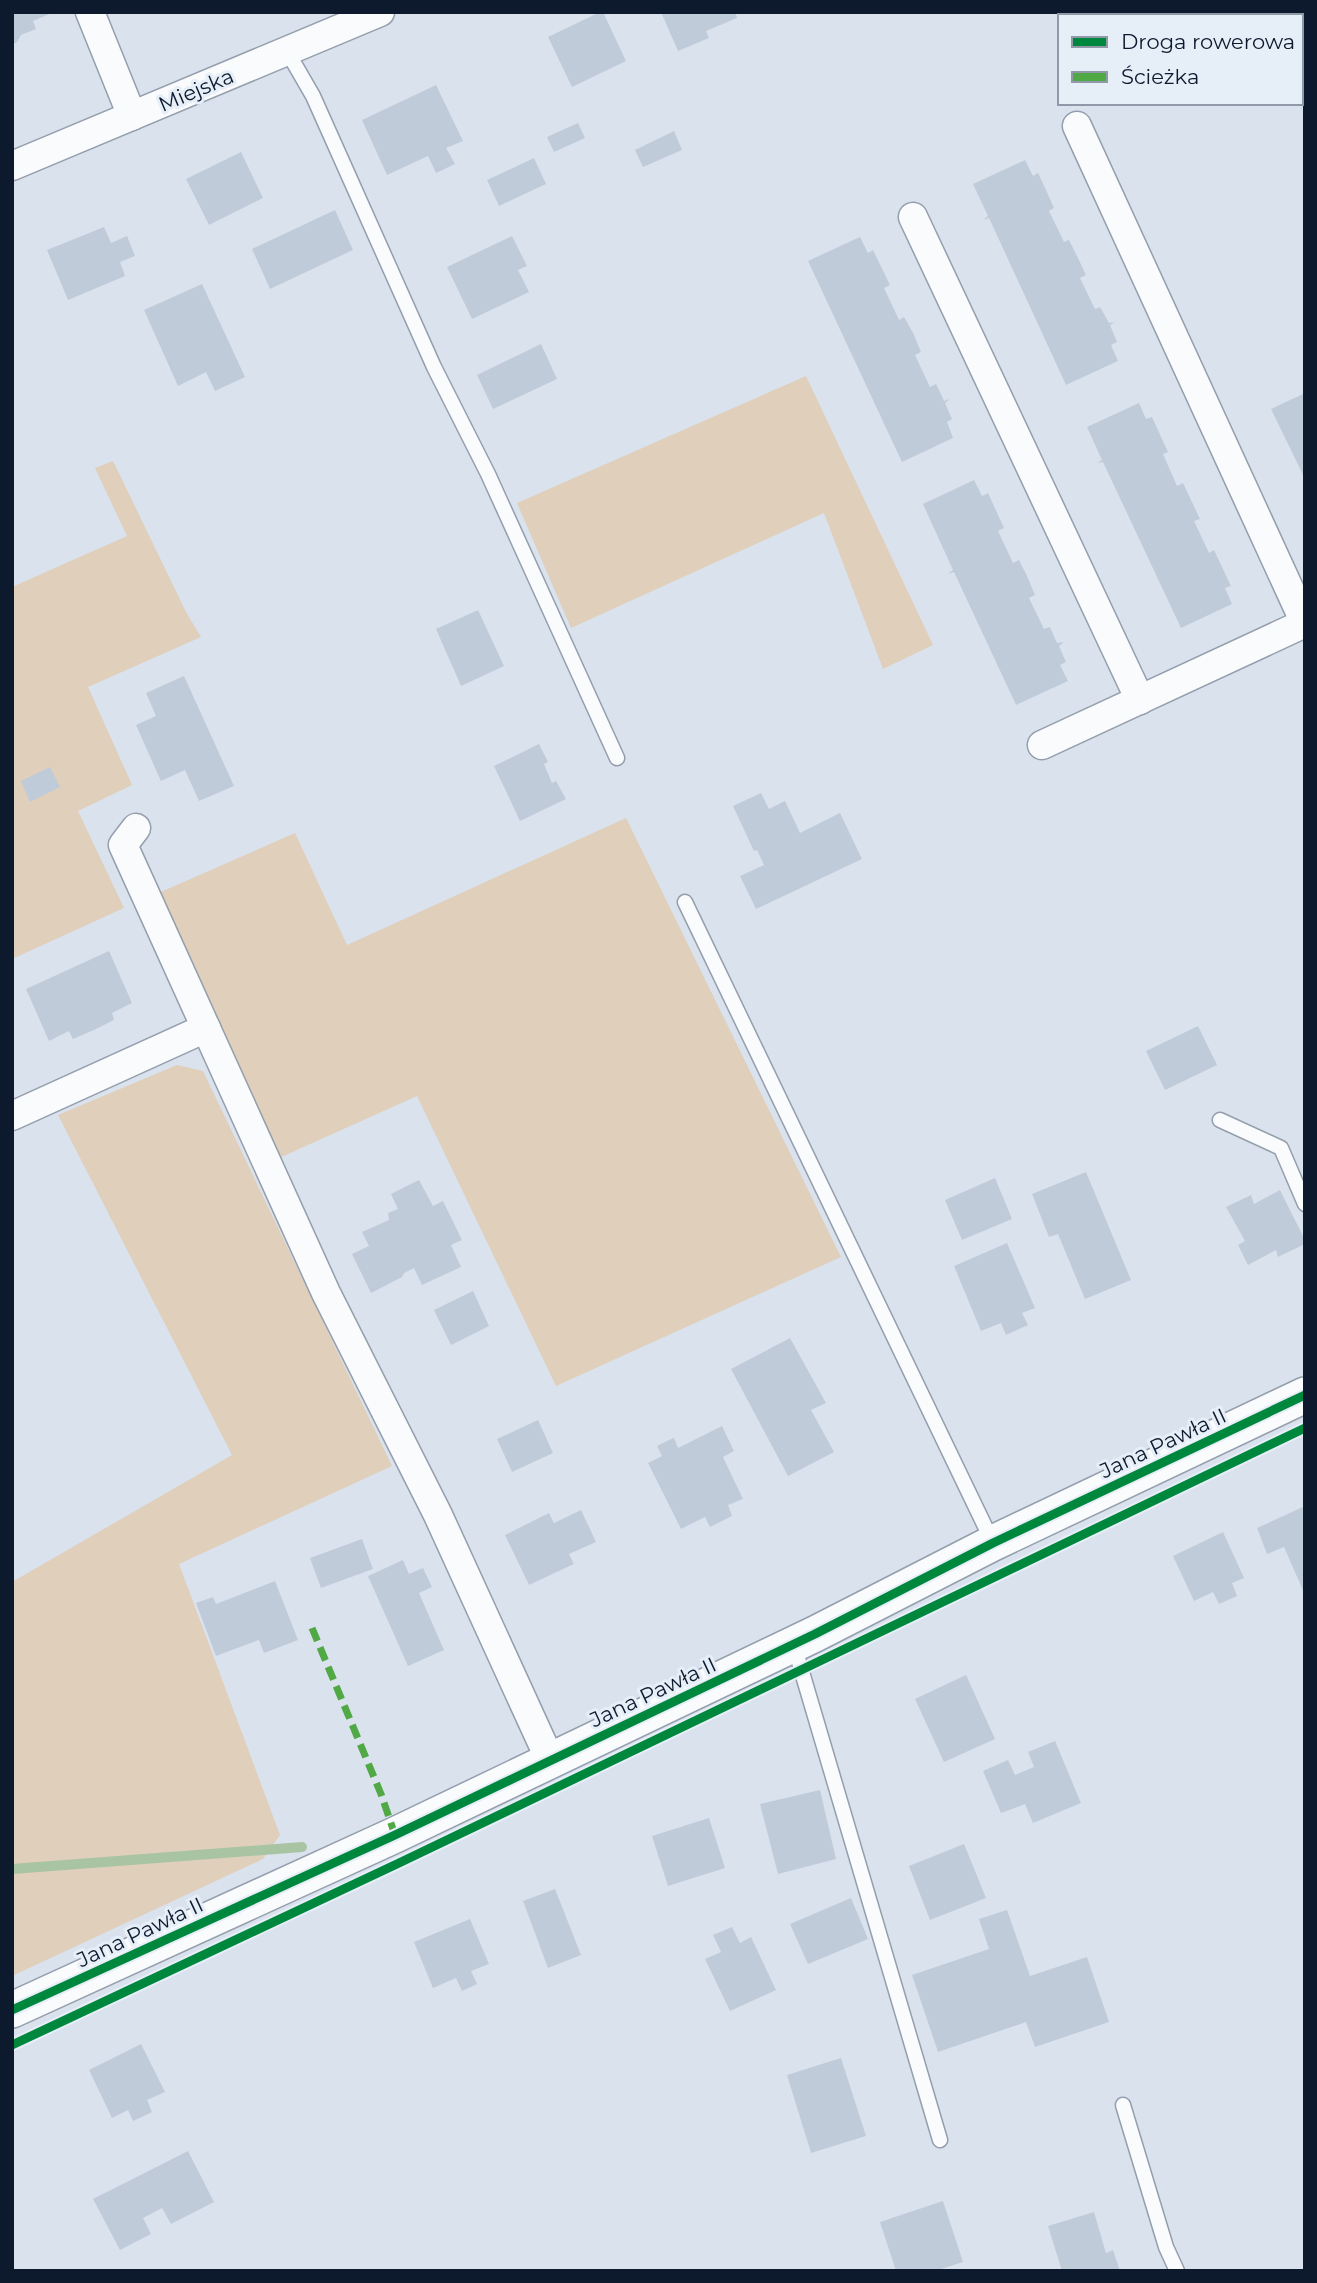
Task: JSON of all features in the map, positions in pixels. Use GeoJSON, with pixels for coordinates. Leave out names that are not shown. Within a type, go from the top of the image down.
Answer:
{"type":"FeatureCollection","features":[{"type":"Feature","properties":{"kind":"street"},"geometry":{"type":"LineString","coordinates":[[90,12],[132,116]]}},
{"type":"Feature","properties":{"kind":"street","name":"Miejska"},"geometry":{"type":"LineString","coordinates":[[12,166],[380,12]]}},
{"type":"Feature","properties":{"kind":"street"},"geometry":{"type":"LineString","coordinates":[[1042,745],[1305,623],[1077,126]]}},
{"type":"Feature","properties":{"kind":"street"},"geometry":{"type":"LineString","coordinates":[[913,217],[1140,699]]}},
{"type":"Feature","properties":{"kind":"street"},"geometry":{"type":"LineString","coordinates":[[135,828],[123,845],[326,1293],[438,1515],[550,1760]]}},
{"type":"Feature","properties":{"kind":"street"},"geometry":{"type":"LineString","coordinates":[[12,1116],[206,1028]]}},
{"type":"Feature","properties":{"kind":"street","name":"Jana Pawła II"},"geometry":{"type":"LineString","coordinates":[[12,2010],[382,1840],[794,1644],[993,1543],[1305,1395]]}},
{"type":"Feature","properties":{"kind":"lane"},"geometry":{"type":"LineString","coordinates":[[287,51],[313,96],[434,367],[488,474],[617,758]]}},
{"type":"Feature","properties":{"kind":"lane"},"geometry":{"type":"LineString","coordinates":[[685,902],[993,1543]]}},
{"type":"Feature","properties":{"kind":"lane"},"geometry":{"type":"LineString","coordinates":[[1220,1120],[1281,1148],[1305,1204]]}},
{"type":"Feature","properties":{"kind":"lane"},"geometry":{"type":"LineString","coordinates":[[794,1644],[940,2140]]}},
{"type":"Feature","properties":{"kind":"lane"},"geometry":{"type":"LineString","coordinates":[[1123,2105],[1166,2247],[1177,2271]]}},
{"type":"Feature","properties":{"kind":"shaded area"},"geometry":{"type":"Polygon","coordinates":[[[806,376],[933,645],[883,669],[824,513],[571,628],[517,503],[806,376]]]}},
{"type":"Feature","properties":{"kind":"shaded area"},"geometry":{"type":"Polygon","coordinates":[[[113,461],[186,612],[201,637],[88,687],[132,785],[78,811],[124,908],[12,959],[12,587],[127,536],[95,468],[113,461]]]}},
{"type":"Feature","properties":{"kind":"shaded area"},"geometry":{"type":"Polygon","coordinates":[[[626,818],[841,1257],[556,1386],[417,1096],[279,1158],[154,895],[295,833],[347,945],[626,818]]]}},
{"type":"Feature","properties":{"kind":"shaded area"},"geometry":{"type":"Polygon","coordinates":[[[177,1065],[203,1071],[392,1466],[179,1564],[280,1835],[263,1859],[12,1976],[12,1582],[232,1455],[58,1115],[177,1065]]]}},
{"type":"Feature","properties":{"kind":"building"},"geometry":{"type":"Polygon","coordinates":[[[12,12],[54,12],[33,21],[36,29],[21,35],[12,45],[12,12]]]}},
{"type":"Feature","properties":{"kind":"building"},"geometry":{"type":"Polygon","coordinates":[[[603,12],[626,61],[572,87],[548,37],[603,12]]]}},
{"type":"Feature","properties":{"kind":"building"},"geometry":{"type":"Polygon","coordinates":[[[661,12],[735,12],[737,18],[706,31],[709,38],[678,51],[661,12]]]}},
{"type":"Feature","properties":{"kind":"building"},"geometry":{"type":"Polygon","coordinates":[[[436,85],[463,141],[446,148],[455,164],[436,173],[428,156],[387,175],[362,120],[436,85]]]}},
{"type":"Feature","properties":{"kind":"building"},"geometry":{"type":"Polygon","coordinates":[[[578,123],[585,138],[554,152],[547,137],[578,123]]]}},
{"type":"Feature","properties":{"kind":"building"},"geometry":{"type":"Polygon","coordinates":[[[674,131],[682,150],[643,167],[635,150],[674,131]]]}},
{"type":"Feature","properties":{"kind":"building"},"geometry":{"type":"Polygon","coordinates":[[[241,152],[263,198],[209,225],[186,179],[241,152]]]}},
{"type":"Feature","properties":{"kind":"building"},"geometry":{"type":"Polygon","coordinates":[[[534,158],[546,184],[499,206],[487,180],[534,158]]]}},
{"type":"Feature","properties":{"kind":"building"},"geometry":{"type":"Polygon","coordinates":[[[1025,160],[1033,176],[1038,173],[1054,208],[1049,211],[1064,242],[1069,240],[1086,275],[1080,278],[1095,309],[1100,307],[1109,323],[1115,322],[1110,325],[1117,342],[1111,345],[1118,361],[1066,385],[989,218],[983,220],[988,216],[973,184],[1025,160]]]}},
{"type":"Feature","properties":{"kind":"building"},"geometry":{"type":"Polygon","coordinates":[[[335,210],[353,250],[270,289],[252,249],[335,210]]]}},
{"type":"Feature","properties":{"kind":"building"},"geometry":{"type":"Polygon","coordinates":[[[104,227],[111,243],[127,236],[135,256],[120,262],[125,276],[68,300],[47,250],[104,227]]]}},
{"type":"Feature","properties":{"kind":"building"},"geometry":{"type":"Polygon","coordinates":[[[512,236],[527,266],[518,270],[529,292],[472,319],[447,267],[512,236]]]}},
{"type":"Feature","properties":{"kind":"building"},"geometry":{"type":"Polygon","coordinates":[[[860,237],[868,253],[873,250],[890,285],[884,288],[899,320],[904,317],[913,333],[921,352],[915,355],[930,387],[936,384],[944,401],[950,399],[945,403],[952,419],[947,422],[953,438],[902,462],[808,261],[860,237]]]}},
{"type":"Feature","properties":{"kind":"building"},"geometry":{"type":"Polygon","coordinates":[[[202,284],[245,377],[215,391],[206,372],[178,386],[144,310],[202,284]]]}},
{"type":"Feature","properties":{"kind":"building"},"geometry":{"type":"Polygon","coordinates":[[[541,344],[557,379],[493,409],[477,375],[541,344]]]}},
{"type":"Feature","properties":{"kind":"building"},"geometry":{"type":"Polygon","coordinates":[[[1305,393],[1305,479],[1271,409],[1305,393]]]}},
{"type":"Feature","properties":{"kind":"building"},"geometry":{"type":"Polygon","coordinates":[[[1139,403],[1146,419],[1152,417],[1168,452],[1163,454],[1177,486],[1183,483],[1200,519],[1194,521],[1209,553],[1214,550],[1231,586],[1225,588],[1232,604],[1181,628],[1103,462],[1097,463],[1102,460],[1087,427],[1139,403]]]}},
{"type":"Feature","properties":{"kind":"building"},"geometry":{"type":"Polygon","coordinates":[[[974,480],[982,496],[988,493],[1004,528],[998,531],[1013,563],[1019,560],[1027,576],[1035,595],[1029,598],[1044,629],[1050,627],[1057,643],[1064,642],[1059,646],[1066,662],[1060,665],[1068,681],[1016,705],[954,572],[948,574],[953,570],[923,504],[974,480]]]}},
{"type":"Feature","properties":{"kind":"building"},"geometry":{"type":"Polygon","coordinates":[[[478,610],[504,666],[461,686],[436,629],[478,610]]]}},
{"type":"Feature","properties":{"kind":"building"},"geometry":{"type":"Polygon","coordinates":[[[184,676],[234,786],[199,801],[185,770],[161,781],[136,725],[156,716],[146,693],[184,676]]]}},
{"type":"Feature","properties":{"kind":"building"},"geometry":{"type":"Polygon","coordinates":[[[539,744],[548,762],[544,764],[552,783],[556,781],[566,799],[520,821],[494,766],[539,744]]]}},
{"type":"Feature","properties":{"kind":"building"},"geometry":{"type":"Polygon","coordinates":[[[50,767],[60,787],[30,802],[21,781],[50,767]]]}},
{"type":"Feature","properties":{"kind":"building"},"geometry":{"type":"Polygon","coordinates":[[[761,793],[769,809],[785,801],[800,833],[840,813],[862,859],[756,909],[740,876],[764,865],[757,850],[754,851],[733,806],[761,793]]]}},
{"type":"Feature","properties":{"kind":"building"},"geometry":{"type":"Polygon","coordinates":[[[109,951],[132,1003],[112,1013],[114,1020],[94,1030],[73,1039],[69,1031],[49,1041],[26,989],[109,951]]]}},
{"type":"Feature","properties":{"kind":"building"},"geometry":{"type":"Polygon","coordinates":[[[1198,1026],[1217,1065],[1165,1090],[1146,1051],[1198,1026]]]}},
{"type":"Feature","properties":{"kind":"building"},"geometry":{"type":"Polygon","coordinates":[[[1086,1172],[1131,1280],[1085,1299],[1058,1234],[1049,1237],[1032,1194],[1086,1172]]]}},
{"type":"Feature","properties":{"kind":"building"},"geometry":{"type":"Polygon","coordinates":[[[995,1178],[1012,1219],[962,1240],[945,1200],[995,1178]]]}},
{"type":"Feature","properties":{"kind":"building"},"geometry":{"type":"Polygon","coordinates":[[[419,1180],[433,1206],[443,1201],[462,1240],[451,1245],[461,1267],[422,1285],[414,1268],[371,1293],[352,1254],[369,1246],[362,1232],[389,1220],[388,1213],[398,1209],[391,1194],[419,1180]]]}},
{"type":"Feature","properties":{"kind":"building"},"geometry":{"type":"Polygon","coordinates":[[[1280,1190],[1305,1244],[1278,1257],[1276,1250],[1248,1265],[1238,1245],[1245,1241],[1226,1207],[1251,1195],[1254,1204],[1280,1190]]]}},
{"type":"Feature","properties":{"kind":"building"},"geometry":{"type":"Polygon","coordinates":[[[1007,1243],[1035,1308],[1022,1313],[1028,1325],[1006,1335],[1001,1323],[981,1331],[954,1266],[1007,1243]]]}},
{"type":"Feature","properties":{"kind":"building"},"geometry":{"type":"Polygon","coordinates":[[[473,1291],[489,1326],[451,1345],[434,1310],[473,1291]]]}},
{"type":"Feature","properties":{"kind":"building"},"geometry":{"type":"Polygon","coordinates":[[[790,1338],[826,1403],[811,1410],[834,1452],[788,1476],[731,1369],[790,1338]]]}},
{"type":"Feature","properties":{"kind":"building"},"geometry":{"type":"Polygon","coordinates":[[[538,1420],[553,1453],[512,1472],[497,1439],[538,1420]]]}},
{"type":"Feature","properties":{"kind":"building"},"geometry":{"type":"Polygon","coordinates":[[[722,1426],[734,1451],[723,1457],[743,1499],[728,1505],[732,1516],[710,1527],[705,1517],[681,1529],[648,1463],[662,1456],[657,1446],[669,1440],[674,1438],[678,1448],[722,1426]]]}},
{"type":"Feature","properties":{"kind":"building"},"geometry":{"type":"Polygon","coordinates":[[[1305,1506],[1305,1595],[1284,1547],[1267,1554],[1257,1528],[1305,1506]]]}},
{"type":"Feature","properties":{"kind":"building"},"geometry":{"type":"Polygon","coordinates":[[[581,1510],[596,1542],[569,1554],[574,1564],[529,1585],[505,1535],[549,1513],[554,1523],[581,1510]]]}},
{"type":"Feature","properties":{"kind":"building"},"geometry":{"type":"Polygon","coordinates":[[[1223,1532],[1244,1578],[1232,1583],[1237,1596],[1219,1604],[1213,1592],[1194,1601],[1173,1556],[1223,1532]]]}},
{"type":"Feature","properties":{"kind":"building"},"geometry":{"type":"Polygon","coordinates":[[[362,1539],[373,1569],[321,1588],[310,1558],[362,1539]]]}},
{"type":"Feature","properties":{"kind":"building"},"geometry":{"type":"Polygon","coordinates":[[[403,1560],[409,1574],[423,1568],[432,1587],[419,1593],[444,1650],[408,1666],[368,1576],[403,1560]]]}},
{"type":"Feature","properties":{"kind":"building"},"geometry":{"type":"Polygon","coordinates":[[[275,1581],[298,1640],[264,1653],[259,1640],[216,1656],[196,1603],[213,1597],[216,1604],[275,1581]]]}},
{"type":"Feature","properties":{"kind":"building"},"geometry":{"type":"Polygon","coordinates":[[[966,1675],[995,1739],[944,1762],[915,1699],[966,1675]]]}},
{"type":"Feature","properties":{"kind":"building"},"geometry":{"type":"Polygon","coordinates":[[[1055,1741],[1081,1803],[1033,1823],[1025,1804],[1001,1813],[983,1771],[1008,1760],[1015,1775],[1034,1767],[1028,1752],[1055,1741]]]}},
{"type":"Feature","properties":{"kind":"building"},"geometry":{"type":"Polygon","coordinates":[[[820,1790],[836,1859],[778,1874],[760,1804],[820,1790]]]}},
{"type":"Feature","properties":{"kind":"building"},"geometry":{"type":"Polygon","coordinates":[[[709,1818],[725,1868],[668,1886],[652,1836],[709,1818]]]}},
{"type":"Feature","properties":{"kind":"building"},"geometry":{"type":"Polygon","coordinates":[[[964,1844],[986,1898],[930,1920],[909,1866],[964,1844]]]}},
{"type":"Feature","properties":{"kind":"building"},"geometry":{"type":"Polygon","coordinates":[[[555,1889],[581,1955],[548,1968],[523,1901],[555,1889]]]}},
{"type":"Feature","properties":{"kind":"building"},"geometry":{"type":"Polygon","coordinates":[[[851,1898],[868,1939],[808,1964],[790,1924],[851,1898]]]}},
{"type":"Feature","properties":{"kind":"building"},"geometry":{"type":"Polygon","coordinates":[[[1007,1910],[1030,1976],[1087,1957],[1109,2022],[1035,2047],[1026,2022],[938,2052],[912,1975],[989,1949],[979,1919],[1007,1910]]]}},
{"type":"Feature","properties":{"kind":"building"},"geometry":{"type":"Polygon","coordinates":[[[470,1919],[489,1964],[471,1971],[477,1984],[462,1991],[456,1978],[433,1988],[414,1942],[470,1919]]]}},
{"type":"Feature","properties":{"kind":"building"},"geometry":{"type":"Polygon","coordinates":[[[732,1927],[740,1943],[751,1937],[776,1990],[730,2011],[705,1959],[721,1952],[713,1935],[732,1927]]]}},
{"type":"Feature","properties":{"kind":"building"},"geometry":{"type":"Polygon","coordinates":[[[141,2044],[165,2092],[147,2100],[152,2112],[133,2121],[128,2110],[112,2118],[89,2070],[141,2044]]]}},
{"type":"Feature","properties":{"kind":"building"},"geometry":{"type":"Polygon","coordinates":[[[841,2058],[866,2136],[811,2153],[787,2075],[841,2058]]]}},
{"type":"Feature","properties":{"kind":"building"},"geometry":{"type":"Polygon","coordinates":[[[188,2151],[214,2202],[171,2224],[162,2208],[143,2218],[151,2234],[120,2250],[93,2199],[188,2151]]]}},
{"type":"Feature","properties":{"kind":"building"},"geometry":{"type":"Polygon","coordinates":[[[943,2201],[963,2262],[935,2271],[896,2271],[880,2222],[943,2201]]]}},
{"type":"Feature","properties":{"kind":"building"},"geometry":{"type":"Polygon","coordinates":[[[1094,2212],[1106,2253],[1113,2250],[1120,2271],[1062,2271],[1048,2226],[1094,2212]]]}},
{"type":"Feature","properties":{"kind":"waterway"},"geometry":{"type":"LineString","coordinates":[[12,1869],[302,1847]]}},
{"type":"Feature","properties":{"kind":"marked path"},"geometry":{"type":"LineString","coordinates":[[312,1628],[381,1794],[395,1835]]}},
{"type":"Feature","properties":{"kind":"cycle path"},"geometry":{"type":"LineString","coordinates":[[12,2010],[395,1835],[815,1634],[993,1543],[1305,1395]]}},
{"type":"Feature","properties":{"kind":"cycle path"},"geometry":{"type":"LineString","coordinates":[[12,2045],[399,1863],[1305,1428]]}}]}
